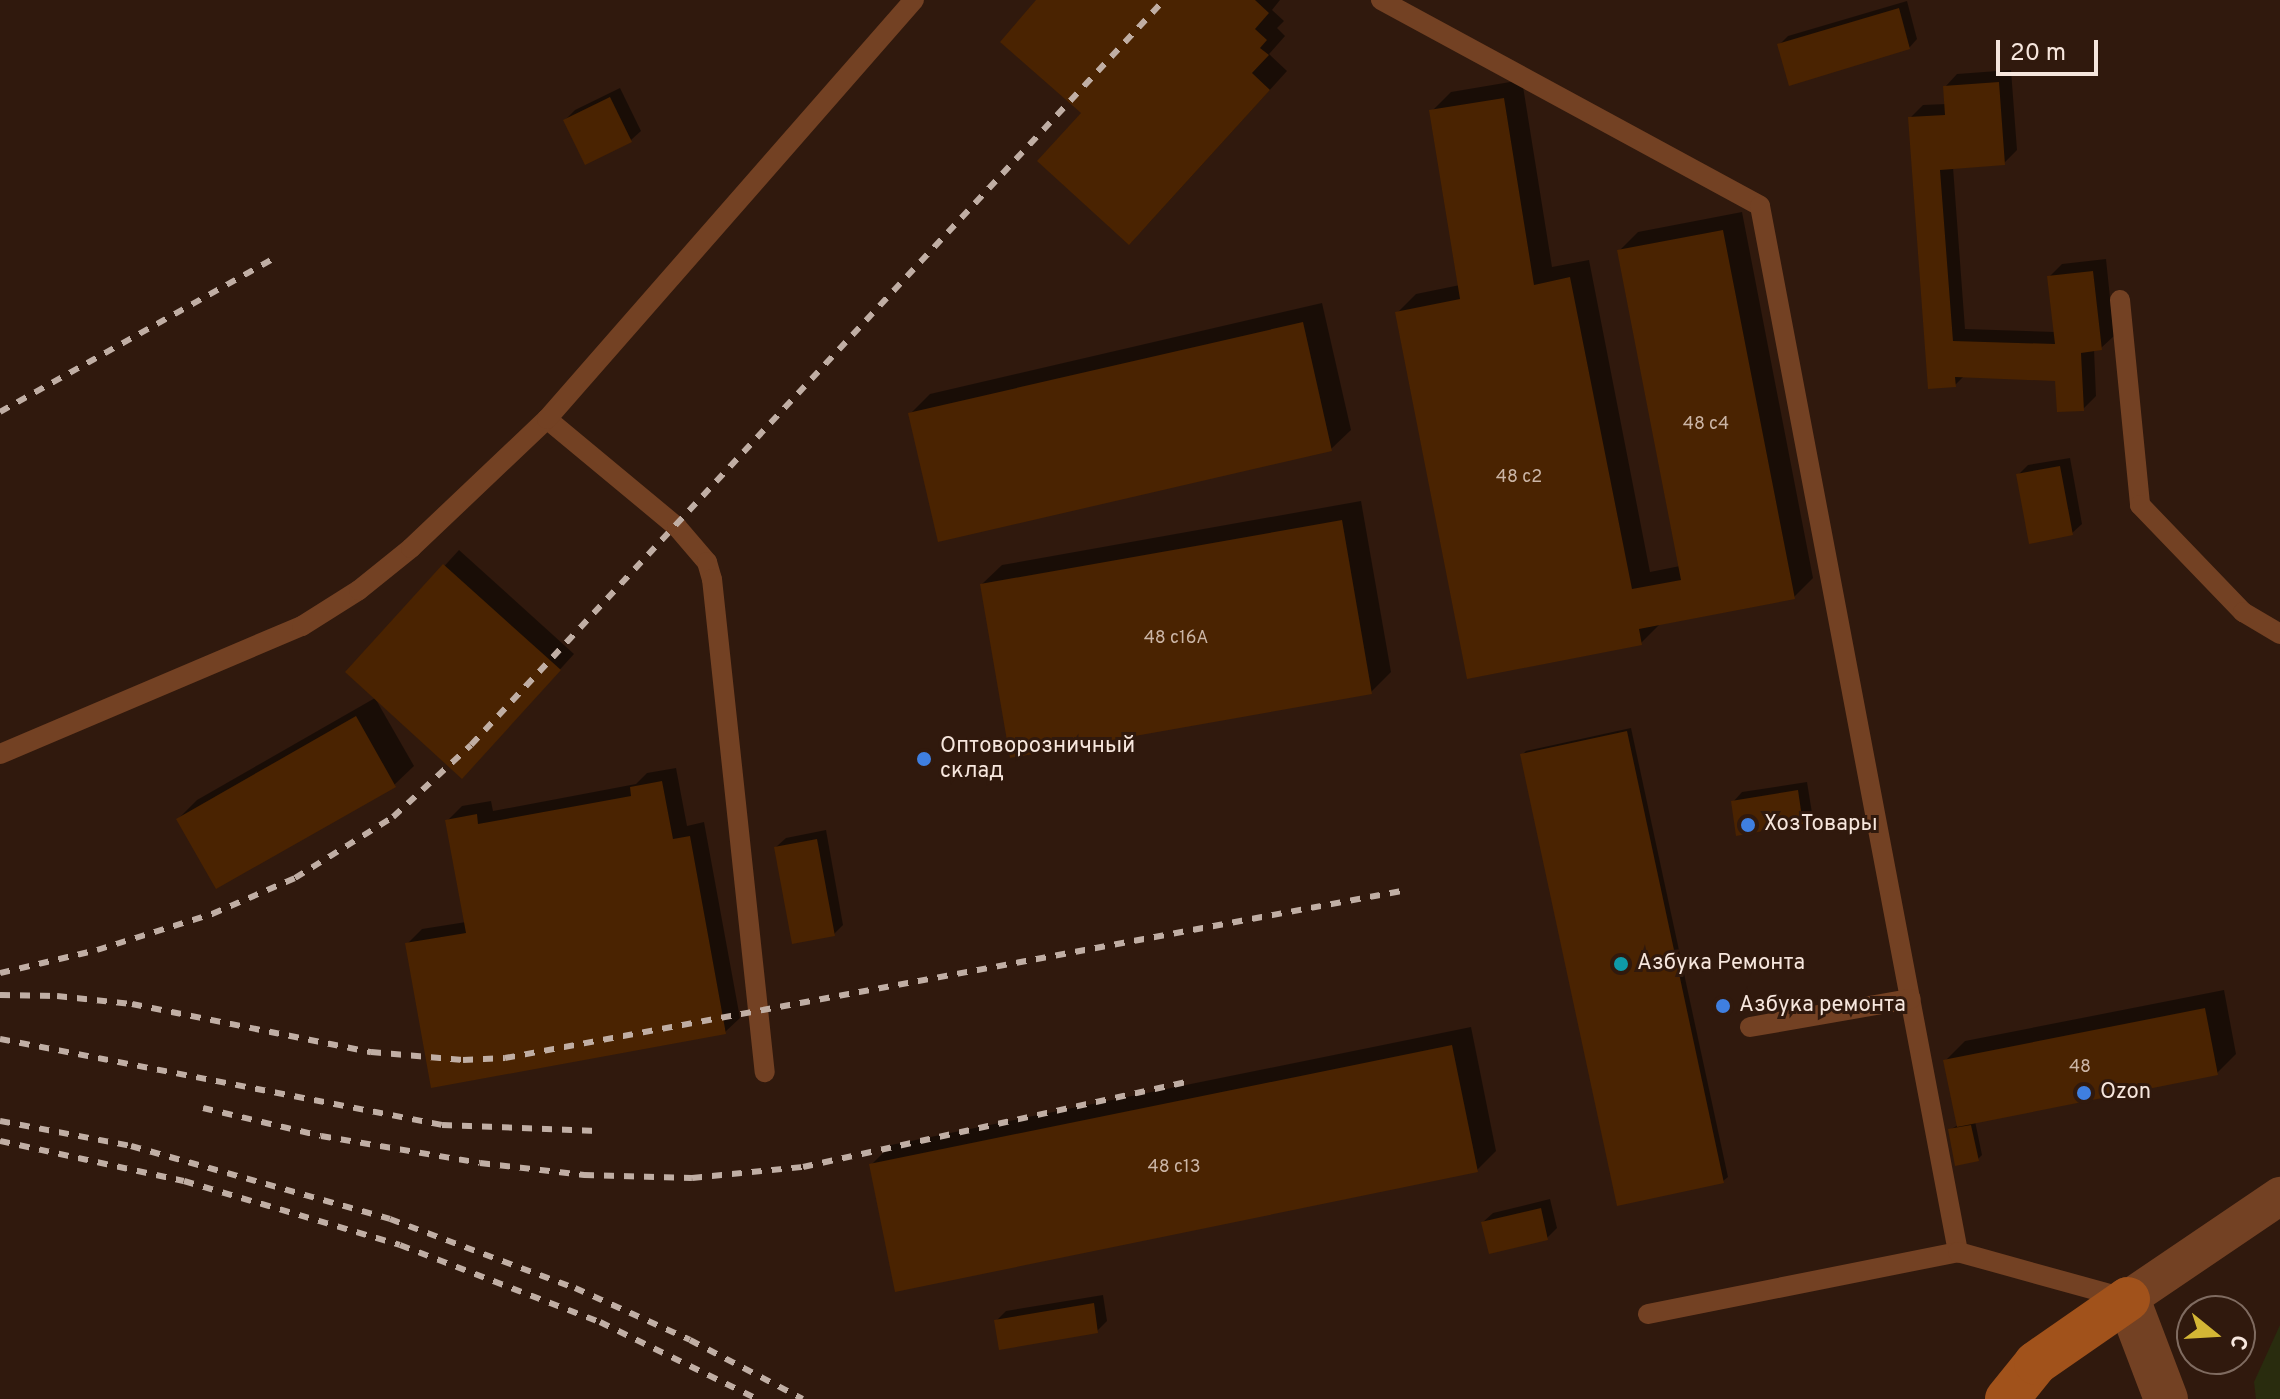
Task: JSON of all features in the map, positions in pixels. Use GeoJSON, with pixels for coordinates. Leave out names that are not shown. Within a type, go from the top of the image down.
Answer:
{"type":"FeatureCollection","features":[{"type":"Feature","properties":{"kind":"main road"},"geometry":{"type":"LineString","coordinates":[[2007,1399],[2036,1363],[2128,1299]]}},
{"type":"Feature","properties":{"kind":"street"},"geometry":{"type":"LineString","coordinates":[[2166,1399],[2128,1299],[2280,1196]]}},
{"type":"Feature","properties":{"kind":"lane"},"geometry":{"type":"LineString","coordinates":[[0,754],[302,626],[359,590],[411,548],[547,419],[914,0]]}},
{"type":"Feature","properties":{"kind":"lane"},"geometry":{"type":"LineString","coordinates":[[1381,0],[1760,206],[1958,1252]]}},
{"type":"Feature","properties":{"kind":"lane"},"geometry":{"type":"LineString","coordinates":[[2120,300],[2140,505],[2243,612],[2280,634]]}},
{"type":"Feature","properties":{"kind":"lane"},"geometry":{"type":"LineString","coordinates":[[547,419],[677,527],[707,562],[712,579],[765,1072]]}},
{"type":"Feature","properties":{"kind":"lane"},"geometry":{"type":"LineString","coordinates":[[1750,1027],[1911,999]]}},
{"type":"Feature","properties":{"kind":"lane"},"geometry":{"type":"LineString","coordinates":[[1648,1314],[1958,1252],[2128,1299]]}},
{"type":"Feature","properties":{"kind":"green space"},"geometry":{"type":"Polygon","coordinates":[[[2280,1325],[2280,1399],[2256,1399],[2254,1382],[2280,1325]]]}},
{"type":"Feature","properties":{"kind":"building"},"geometry":{"type":"Polygon","coordinates":[[[1036,0],[1255,0],[1269,13],[1255,29],[1267,40],[1260,48],[1269,55],[1252,73],[1270,90],[1129,245],[1037,161],[1081,113],[1000,42],[1036,0]]]}},
{"type":"Feature","properties":{"kind":"building"},"geometry":{"type":"Polygon","coordinates":[[[1899,8],[1910,49],[1789,86],[1777,44],[1899,8]]]}},
{"type":"Feature","properties":{"kind":"building"},"geometry":{"type":"Polygon","coordinates":[[[1999,82],[2005,165],[1940,170],[1953,341],[2055,344],[2047,276],[2093,271],[2102,350],[2081,353],[2084,411],[2057,412],[2055,381],[1955,377],[1956,387],[1928,389],[1908,117],[1945,115],[1943,86],[1999,82]]]}},
{"type":"Feature","properties":{"kind":"building"},"geometry":{"type":"Polygon","coordinates":[[[610,97],[632,142],[585,165],[563,120],[610,97]]]}},
{"type":"Feature","properties":{"kind":"building"},"geometry":{"type":"Polygon","coordinates":[[[1504,98],[1534,285],[1570,277],[1632,589],[1681,580],[1617,250],[1723,230],[1795,599],[1639,629],[1642,645],[1467,679],[1395,312],[1460,299],[1429,110],[1504,98]]]}},
{"type":"Feature","properties":{"kind":"building"},"geometry":{"type":"Polygon","coordinates":[[[1303,322],[1332,451],[938,542],[908,413],[1303,322]]]}},
{"type":"Feature","properties":{"kind":"building"},"geometry":{"type":"Polygon","coordinates":[[[2060,466],[2073,535],[2029,544],[2016,474],[2060,466]]]}},
{"type":"Feature","properties":{"kind":"building"},"geometry":{"type":"Polygon","coordinates":[[[1342,520],[1372,694],[1010,758],[980,584],[1342,520]]]}},
{"type":"Feature","properties":{"kind":"building"},"geometry":{"type":"Polygon","coordinates":[[[443,564],[561,670],[462,779],[345,672],[443,564]]]}},
{"type":"Feature","properties":{"kind":"building"},"geometry":{"type":"Polygon","coordinates":[[[356,716],[396,787],[216,889],[176,819],[356,716]]]}},
{"type":"Feature","properties":{"kind":"building","name":"Азбука Ремонта"},"geometry":{"type":"Polygon","coordinates":[[[1627,731],[1724,1183],[1617,1206],[1520,754],[1627,731]]]}},
{"type":"Feature","properties":{"kind":"building"},"geometry":{"type":"Polygon","coordinates":[[[662,781],[673,839],[690,836],[726,1034],[431,1088],[405,943],[466,933],[445,820],[477,814],[478,824],[631,796],[630,787],[662,781]]]}},
{"type":"Feature","properties":{"kind":"building"},"geometry":{"type":"Polygon","coordinates":[[[1798,790],[1803,824],[1736,836],[1731,801],[1798,790]]]}},
{"type":"Feature","properties":{"kind":"building"},"geometry":{"type":"Polygon","coordinates":[[[817,839],[835,936],[792,944],[774,847],[817,839]]]}},
{"type":"Feature","properties":{"kind":"building"},"geometry":{"type":"Polygon","coordinates":[[[2205,1008],[2218,1075],[1957,1127],[1943,1060],[2205,1008]]]}},
{"type":"Feature","properties":{"kind":"building"},"geometry":{"type":"Polygon","coordinates":[[[1452,1045],[1478,1172],[895,1292],[869,1164],[1452,1045]]]}},
{"type":"Feature","properties":{"kind":"building"},"geometry":{"type":"Polygon","coordinates":[[[1971,1125],[1979,1161],[1955,1166],[1948,1129],[1971,1125]]]}},
{"type":"Feature","properties":{"kind":"building"},"geometry":{"type":"Polygon","coordinates":[[[1541,1208],[1548,1240],[1489,1254],[1481,1222],[1541,1208]]]}},
{"type":"Feature","properties":{"kind":"building"},"geometry":{"type":"Polygon","coordinates":[[[1094,1303],[1098,1333],[999,1350],[994,1320],[1094,1303]]]}},
{"type":"Feature","properties":{"kind":"railway"},"geometry":{"type":"LineString","coordinates":[[0,973],[97,950],[212,914],[295,878],[393,817],[471,745],[1164,0]]}},
{"type":"Feature","properties":{"kind":"railway"},"geometry":{"type":"LineString","coordinates":[[0,412],[274,258]]}},
{"type":"Feature","properties":{"kind":"railway"},"geometry":{"type":"LineString","coordinates":[[0,995],[57,996],[132,1004],[371,1052],[463,1060],[505,1058],[1402,891]]}},
{"type":"Feature","properties":{"kind":"railway"},"geometry":{"type":"LineString","coordinates":[[0,1039],[442,1125],[597,1131]]}},
{"type":"Feature","properties":{"kind":"railway"},"geometry":{"type":"LineString","coordinates":[[203,1108],[321,1136],[480,1163],[584,1175],[692,1178],[803,1167],[1190,1081]]}},
{"type":"Feature","properties":{"kind":"railway"},"geometry":{"type":"LineString","coordinates":[[0,1121],[131,1146],[390,1219],[575,1288],[690,1340],[803,1399]]}},
{"type":"Feature","properties":{"kind":"railway"},"geometry":{"type":"LineString","coordinates":[[0,1141],[184,1181],[400,1245],[600,1322],[757,1399]]}},
{"type":"Feature","properties":{"kind":"place","name":"Оптоворозничный склад"},"geometry":{"type":"Point","coordinates":[924,759]}},
{"type":"Feature","properties":{"kind":"place","name":"ХозТовары"},"geometry":{"type":"Point","coordinates":[1748,825]}},
{"type":"Feature","properties":{"kind":"place","name":"Азбука Ремонта"},"geometry":{"type":"Point","coordinates":[1621,964]}},
{"type":"Feature","properties":{"kind":"place","name":"Азбука ремонта"},"geometry":{"type":"Point","coordinates":[1723,1006]}},
{"type":"Feature","properties":{"kind":"place","name":"Ozon"},"geometry":{"type":"Point","coordinates":[2084,1093]}}]}
